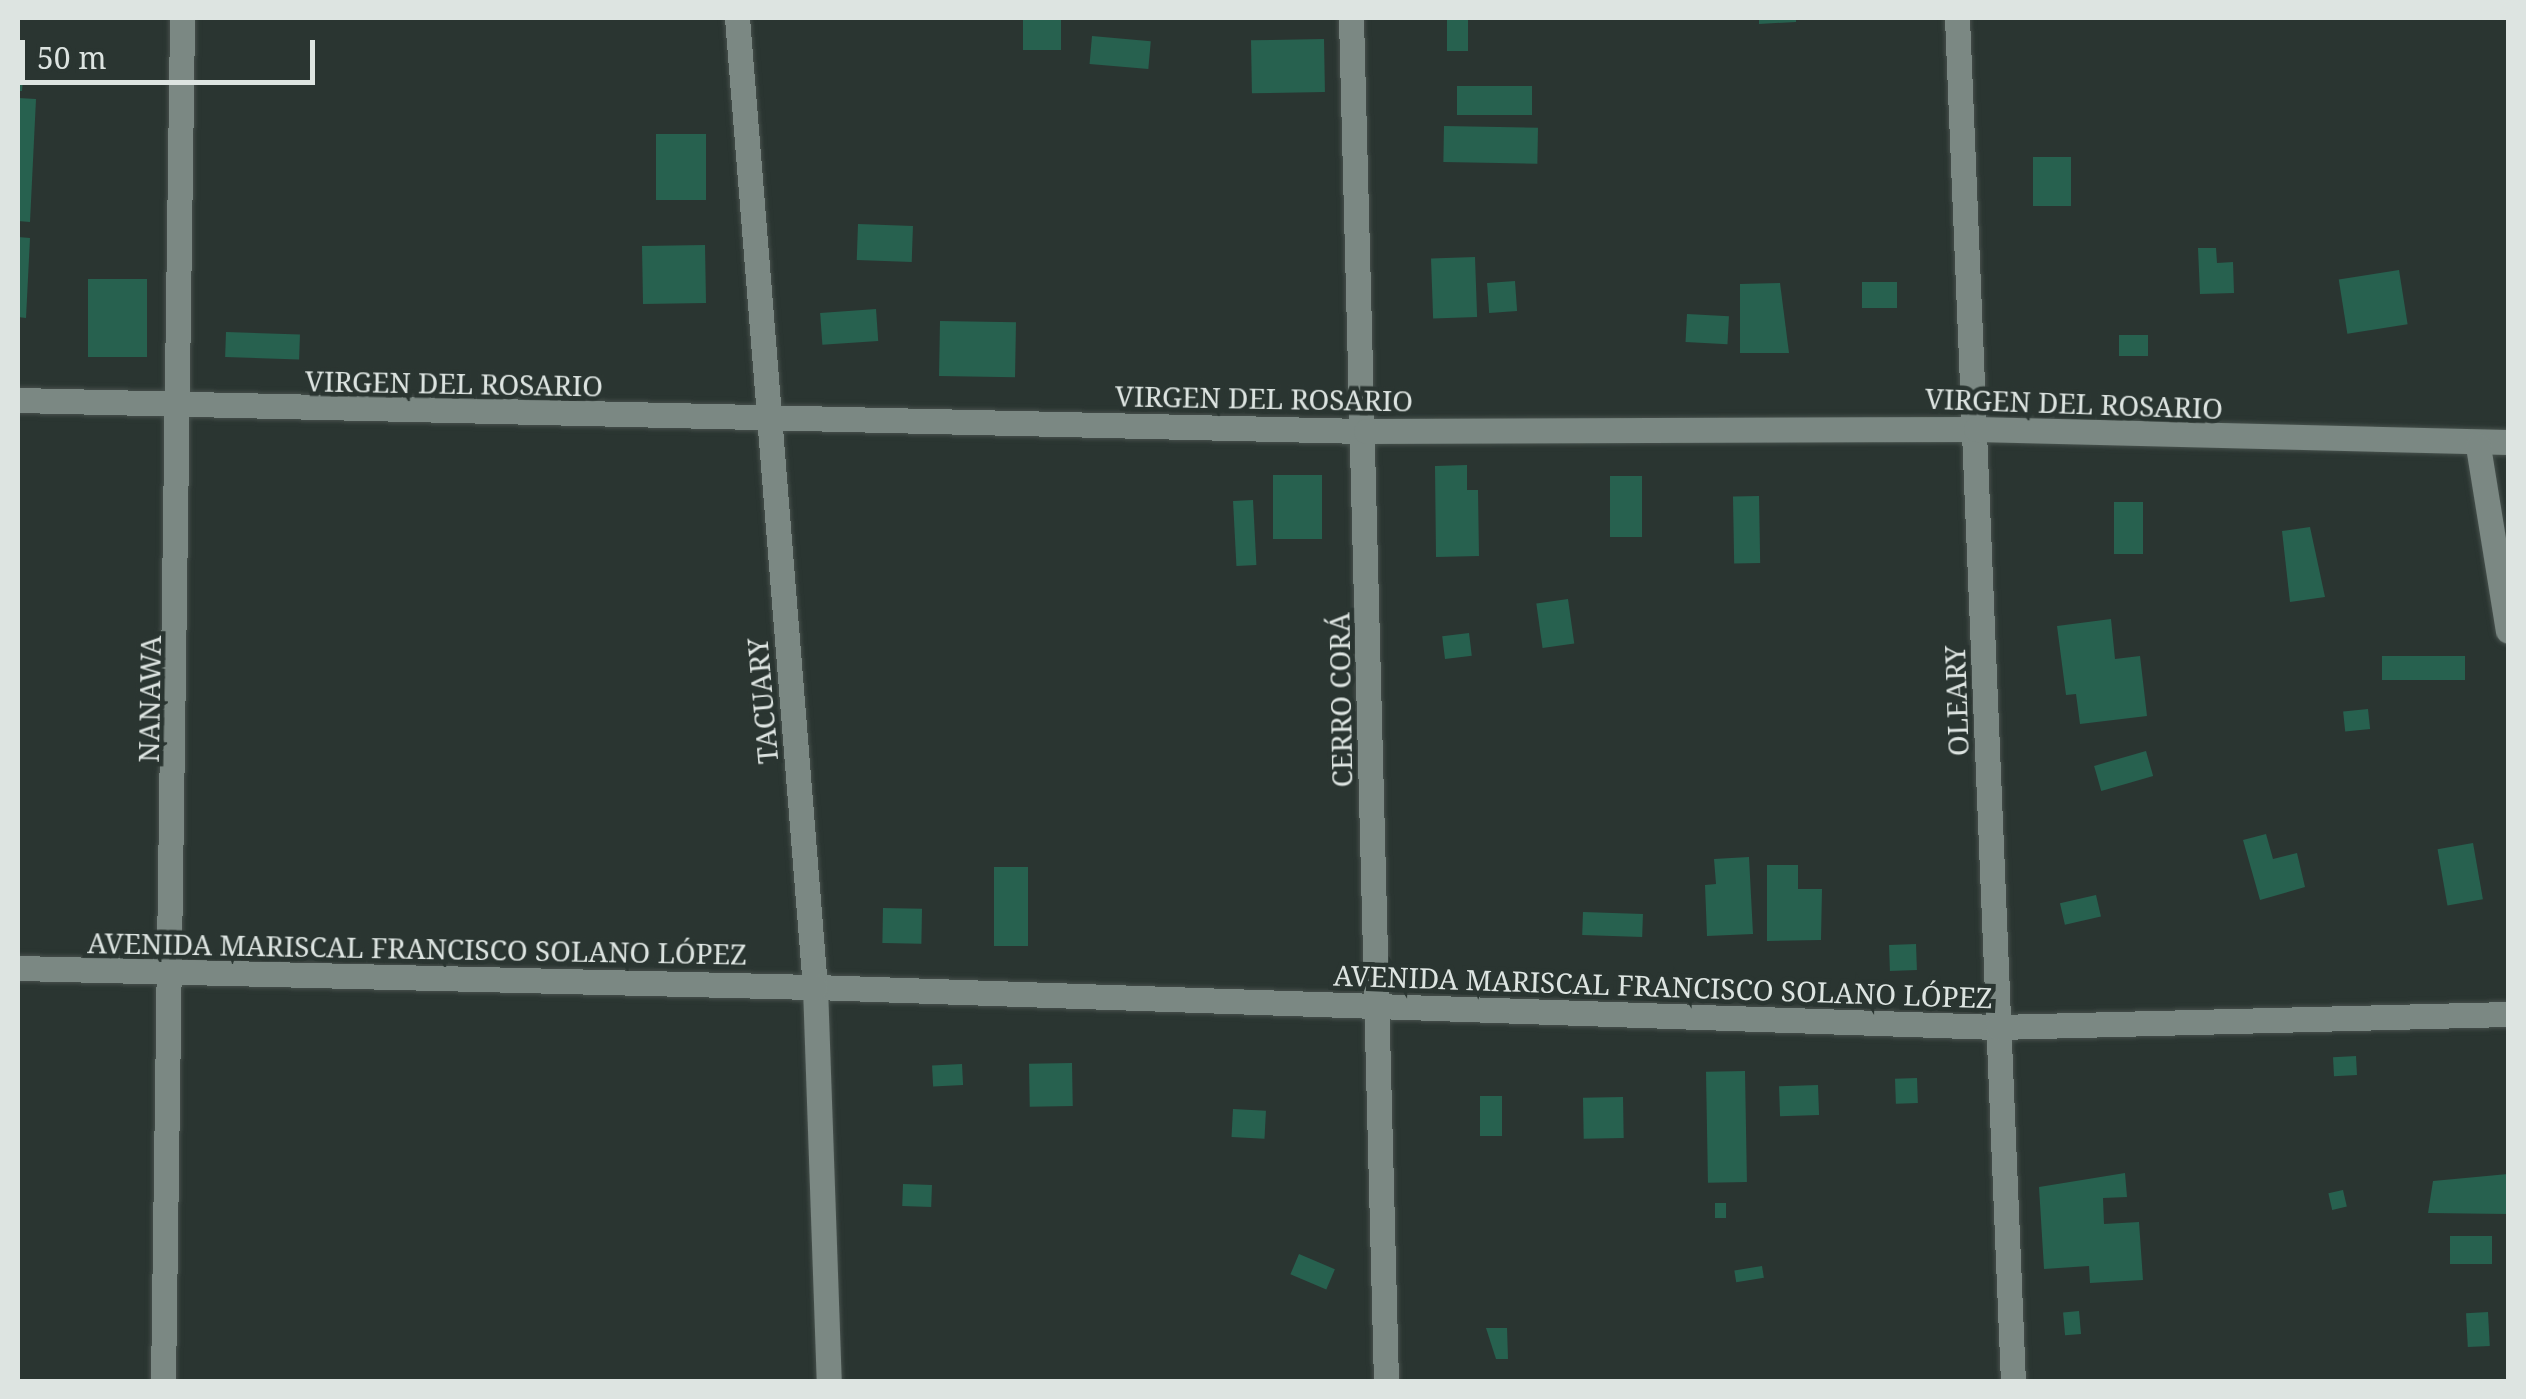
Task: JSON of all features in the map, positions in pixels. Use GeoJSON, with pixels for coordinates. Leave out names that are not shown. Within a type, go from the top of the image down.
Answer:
{"type":"FeatureCollection","features":[{"type":"Feature","properties":{"kind":"street","name":"NANAWA"},"geometry":{"type":"LineString","coordinates":[[163,1382],[183,410],[182,18]]}},
{"type":"Feature","properties":{"kind":"street","name":"TACUARY"},"geometry":{"type":"LineString","coordinates":[[738,18],[815,987],[829,1382]]}},
{"type":"Feature","properties":{"kind":"street","name":"CERRO CORÁ"},"geometry":{"type":"LineString","coordinates":[[1351,18],[1366,431],[1374,1008],[1386,1382]]}},
{"type":"Feature","properties":{"kind":"street","name":"OLEARY"},"geometry":{"type":"LineString","coordinates":[[1957,18],[2013,1382]]}},
{"type":"Feature","properties":{"kind":"street","name":"VIRGEN DEL ROSARIO"},"geometry":{"type":"LineString","coordinates":[[18,400],[183,410],[770,417],[1366,431],[1976,429],[2478,446],[2508,442]]}},
{"type":"Feature","properties":{"kind":"street"},"geometry":{"type":"LineString","coordinates":[[2478,446],[2508,631]]}},
{"type":"Feature","properties":{"kind":"street","name":"AVENIDA MARISCAL FRANCISCO SOLANO LÓPEZ"},"geometry":{"type":"LineString","coordinates":[[18,968],[815,987],[1998,1027],[2508,1014]]}},
{"type":"Feature","properties":{"kind":"building"},"geometry":{"type":"Polygon","coordinates":[[[1023,18],[1061,18],[1061,50],[1023,50],[1023,18]]]}},
{"type":"Feature","properties":{"kind":"building"},"geometry":{"type":"Polygon","coordinates":[[[1447,18],[1468,18],[1468,51],[1447,51],[1447,18]]]}},
{"type":"Feature","properties":{"kind":"building"},"geometry":{"type":"Polygon","coordinates":[[[1759,18],[1796,18],[1796,22],[1759,24],[1759,18]]]}},
{"type":"Feature","properties":{"kind":"building"},"geometry":{"type":"Polygon","coordinates":[[[1092,36],[1151,41],[1148,69],[1090,64],[1092,36]]]}},
{"type":"Feature","properties":{"kind":"building"},"geometry":{"type":"Polygon","coordinates":[[[1324,39],[1325,92],[1252,93],[1251,40],[1324,39]]]}},
{"type":"Feature","properties":{"kind":"building"},"geometry":{"type":"Polygon","coordinates":[[[18,56],[25,57],[22,91],[18,91],[18,56]]]}},
{"type":"Feature","properties":{"kind":"building"},"geometry":{"type":"Polygon","coordinates":[[[1457,86],[1532,86],[1532,115],[1457,115],[1457,86]]]}},
{"type":"Feature","properties":{"kind":"building"},"geometry":{"type":"Polygon","coordinates":[[[18,98],[36,99],[30,222],[18,221],[18,98]]]}},
{"type":"Feature","properties":{"kind":"building"},"geometry":{"type":"Polygon","coordinates":[[[1444,126],[1538,128],[1537,164],[1443,162],[1444,126]]]}},
{"type":"Feature","properties":{"kind":"building"},"geometry":{"type":"Polygon","coordinates":[[[656,134],[706,134],[706,200],[656,200],[656,134]]]}},
{"type":"Feature","properties":{"kind":"building"},"geometry":{"type":"Polygon","coordinates":[[[2033,157],[2071,157],[2071,206],[2033,206],[2033,157]]]}},
{"type":"Feature","properties":{"kind":"building"},"geometry":{"type":"Polygon","coordinates":[[[858,224],[913,226],[912,262],[857,260],[858,224]]]}},
{"type":"Feature","properties":{"kind":"building"},"geometry":{"type":"Polygon","coordinates":[[[18,237],[30,238],[26,318],[18,317],[18,237]]]}},
{"type":"Feature","properties":{"kind":"building"},"geometry":{"type":"Polygon","coordinates":[[[705,245],[706,303],[643,304],[642,246],[705,245]]]}},
{"type":"Feature","properties":{"kind":"building"},"geometry":{"type":"Polygon","coordinates":[[[2198,248],[2216,248],[2217,263],[2233,262],[2234,293],[2200,294],[2198,248]]]}},
{"type":"Feature","properties":{"kind":"building"},"geometry":{"type":"Polygon","coordinates":[[[1475,257],[1477,317],[1433,318],[1431,259],[1475,257]]]}},
{"type":"Feature","properties":{"kind":"building"},"geometry":{"type":"Polygon","coordinates":[[[2399,270],[2408,324],[2347,334],[2339,280],[2399,270]]]}},
{"type":"Feature","properties":{"kind":"building"},"geometry":{"type":"Polygon","coordinates":[[[88,279],[147,279],[147,357],[88,357],[88,279]]]}},
{"type":"Feature","properties":{"kind":"building"},"geometry":{"type":"Polygon","coordinates":[[[1515,281],[1517,311],[1489,313],[1487,283],[1515,281]]]}},
{"type":"Feature","properties":{"kind":"building"},"geometry":{"type":"Polygon","coordinates":[[[1862,282],[1897,282],[1897,308],[1862,308],[1862,282]]]}},
{"type":"Feature","properties":{"kind":"building"},"geometry":{"type":"Polygon","coordinates":[[[1780,283],[1789,353],[1740,353],[1740,284],[1780,283]]]}},
{"type":"Feature","properties":{"kind":"building"},"geometry":{"type":"Polygon","coordinates":[[[876,309],[878,341],[822,345],[820,313],[876,309]]]}},
{"type":"Feature","properties":{"kind":"building"},"geometry":{"type":"Polygon","coordinates":[[[1687,314],[1729,316],[1727,344],[1686,342],[1687,314]]]}},
{"type":"Feature","properties":{"kind":"building"},"geometry":{"type":"Polygon","coordinates":[[[940,321],[1016,322],[1015,377],[939,376],[940,321]]]}},
{"type":"Feature","properties":{"kind":"building"},"geometry":{"type":"Polygon","coordinates":[[[226,332],[300,335],[299,360],[225,357],[226,332]]]}},
{"type":"Feature","properties":{"kind":"building"},"geometry":{"type":"Polygon","coordinates":[[[2119,335],[2148,335],[2148,356],[2119,356],[2119,335]]]}},
{"type":"Feature","properties":{"kind":"building"},"geometry":{"type":"Polygon","coordinates":[[[1467,465],[1467,490],[1478,490],[1479,556],[1436,557],[1435,466],[1467,465]]]}},
{"type":"Feature","properties":{"kind":"building"},"geometry":{"type":"Polygon","coordinates":[[[1273,475],[1322,475],[1322,539],[1273,539],[1273,475]]]}},
{"type":"Feature","properties":{"kind":"building"},"geometry":{"type":"Polygon","coordinates":[[[1610,476],[1642,476],[1642,537],[1610,537],[1610,476]]]}},
{"type":"Feature","properties":{"kind":"building"},"geometry":{"type":"Polygon","coordinates":[[[1733,496],[1759,496],[1760,563],[1734,563],[1733,496]]]}},
{"type":"Feature","properties":{"kind":"building"},"geometry":{"type":"Polygon","coordinates":[[[1253,500],[1256,565],[1236,566],[1233,501],[1253,500]]]}},
{"type":"Feature","properties":{"kind":"building"},"geometry":{"type":"Polygon","coordinates":[[[2114,502],[2143,502],[2143,554],[2114,554],[2114,502]]]}},
{"type":"Feature","properties":{"kind":"building"},"geometry":{"type":"Polygon","coordinates":[[[2310,527],[2325,597],[2290,602],[2282,531],[2310,527]]]}},
{"type":"Feature","properties":{"kind":"building"},"geometry":{"type":"Polygon","coordinates":[[[1568,599],[1574,644],[1543,648],[1536,603],[1568,599]]]}},
{"type":"Feature","properties":{"kind":"building"},"geometry":{"type":"Polygon","coordinates":[[[2111,619],[2115,659],[2140,656],[2147,716],[2080,724],[2076,694],[2066,695],[2057,626],[2111,619]]]}},
{"type":"Feature","properties":{"kind":"building"},"geometry":{"type":"Polygon","coordinates":[[[1469,633],[1472,656],[1445,659],[1442,636],[1469,633]]]}},
{"type":"Feature","properties":{"kind":"building"},"geometry":{"type":"Polygon","coordinates":[[[2382,656],[2465,656],[2465,680],[2382,680],[2382,656]]]}},
{"type":"Feature","properties":{"kind":"building"},"geometry":{"type":"Polygon","coordinates":[[[2368,709],[2370,729],[2345,732],[2343,712],[2368,709]]]}},
{"type":"Feature","properties":{"kind":"building"},"geometry":{"type":"Polygon","coordinates":[[[2146,751],[2153,776],[2101,791],[2094,766],[2146,751]]]}},
{"type":"Feature","properties":{"kind":"building"},"geometry":{"type":"Polygon","coordinates":[[[2266,834],[2273,859],[2297,853],[2305,887],[2260,900],[2243,840],[2266,834]]]}},
{"type":"Feature","properties":{"kind":"building"},"geometry":{"type":"Polygon","coordinates":[[[2473,843],[2483,899],[2447,905],[2438,849],[2473,843]]]}},
{"type":"Feature","properties":{"kind":"building"},"geometry":{"type":"Polygon","coordinates":[[[1749,857],[1753,934],[1707,936],[1705,885],[1716,884],[1714,859],[1749,857]]]}},
{"type":"Feature","properties":{"kind":"building"},"geometry":{"type":"Polygon","coordinates":[[[1767,865],[1798,865],[1798,889],[1822,889],[1821,940],[1767,941],[1767,865]]]}},
{"type":"Feature","properties":{"kind":"building"},"geometry":{"type":"Polygon","coordinates":[[[994,867],[1028,867],[1028,946],[994,946],[994,867]]]}},
{"type":"Feature","properties":{"kind":"building"},"geometry":{"type":"Polygon","coordinates":[[[2096,895],[2101,916],[2065,925],[2060,903],[2096,895]]]}},
{"type":"Feature","properties":{"kind":"building"},"geometry":{"type":"Polygon","coordinates":[[[883,908],[922,909],[921,944],[882,943],[883,908]]]}},
{"type":"Feature","properties":{"kind":"building"},"geometry":{"type":"Polygon","coordinates":[[[1583,912],[1643,914],[1642,937],[1582,935],[1583,912]]]}},
{"type":"Feature","properties":{"kind":"building"},"geometry":{"type":"Polygon","coordinates":[[[1916,944],[1917,970],[1890,971],[1889,945],[1916,944]]]}},
{"type":"Feature","properties":{"kind":"building"},"geometry":{"type":"Polygon","coordinates":[[[2356,1056],[2357,1075],[2334,1076],[2333,1057],[2356,1056]]]}},
{"type":"Feature","properties":{"kind":"building"},"geometry":{"type":"Polygon","coordinates":[[[1072,1063],[1073,1106],[1030,1107],[1029,1064],[1072,1063]]]}},
{"type":"Feature","properties":{"kind":"building"},"geometry":{"type":"Polygon","coordinates":[[[962,1064],[963,1085],[933,1087],[932,1066],[962,1064]]]}},
{"type":"Feature","properties":{"kind":"building"},"geometry":{"type":"Polygon","coordinates":[[[1745,1071],[1747,1182],[1708,1183],[1706,1072],[1745,1071]]]}},
{"type":"Feature","properties":{"kind":"building"},"geometry":{"type":"Polygon","coordinates":[[[1917,1078],[1918,1103],[1896,1104],[1895,1079],[1917,1078]]]}},
{"type":"Feature","properties":{"kind":"building"},"geometry":{"type":"Polygon","coordinates":[[[1818,1085],[1819,1115],[1780,1116],[1779,1086],[1818,1085]]]}},
{"type":"Feature","properties":{"kind":"building"},"geometry":{"type":"Polygon","coordinates":[[[1480,1096],[1502,1096],[1502,1136],[1480,1136],[1480,1096]]]}},
{"type":"Feature","properties":{"kind":"building"},"geometry":{"type":"Polygon","coordinates":[[[1623,1097],[1624,1138],[1584,1139],[1583,1098],[1623,1097]]]}},
{"type":"Feature","properties":{"kind":"building"},"geometry":{"type":"Polygon","coordinates":[[[1233,1109],[1266,1111],[1264,1139],[1232,1137],[1233,1109]]]}},
{"type":"Feature","properties":{"kind":"building"},"geometry":{"type":"Polygon","coordinates":[[[2125,1173],[2127,1197],[2103,1198],[2104,1224],[2139,1222],[2143,1280],[2090,1283],[2089,1266],[2044,1269],[2039,1187],[2125,1173]]]}},
{"type":"Feature","properties":{"kind":"building"},"geometry":{"type":"Polygon","coordinates":[[[2508,1174],[2508,1214],[2428,1213],[2433,1181],[2508,1174]]]}},
{"type":"Feature","properties":{"kind":"building"},"geometry":{"type":"Polygon","coordinates":[[[903,1184],[932,1185],[931,1207],[902,1206],[903,1184]]]}},
{"type":"Feature","properties":{"kind":"building"},"geometry":{"type":"Polygon","coordinates":[[[2343,1190],[2347,1207],[2332,1210],[2328,1193],[2343,1190]]]}},
{"type":"Feature","properties":{"kind":"building"},"geometry":{"type":"Polygon","coordinates":[[[1715,1203],[1726,1203],[1726,1218],[1715,1218],[1715,1203]]]}},
{"type":"Feature","properties":{"kind":"building"},"geometry":{"type":"Polygon","coordinates":[[[2450,1236],[2492,1236],[2492,1264],[2450,1264],[2450,1236]]]}},
{"type":"Feature","properties":{"kind":"building"},"geometry":{"type":"Polygon","coordinates":[[[1299,1254],[1335,1269],[1326,1289],[1290,1274],[1299,1254]]]}},
{"type":"Feature","properties":{"kind":"building"},"geometry":{"type":"Polygon","coordinates":[[[1762,1266],[1764,1278],[1736,1282],[1734,1270],[1762,1266]]]}},
{"type":"Feature","properties":{"kind":"building"},"geometry":{"type":"Polygon","coordinates":[[[2079,1311],[2081,1334],[2065,1335],[2063,1312],[2079,1311]]]}},
{"type":"Feature","properties":{"kind":"building"},"geometry":{"type":"Polygon","coordinates":[[[2488,1312],[2490,1346],[2468,1347],[2466,1313],[2488,1312]]]}},
{"type":"Feature","properties":{"kind":"building"},"geometry":{"type":"Polygon","coordinates":[[[1486,1328],[1507,1328],[1508,1359],[1496,1359],[1486,1328]]]}}]}
